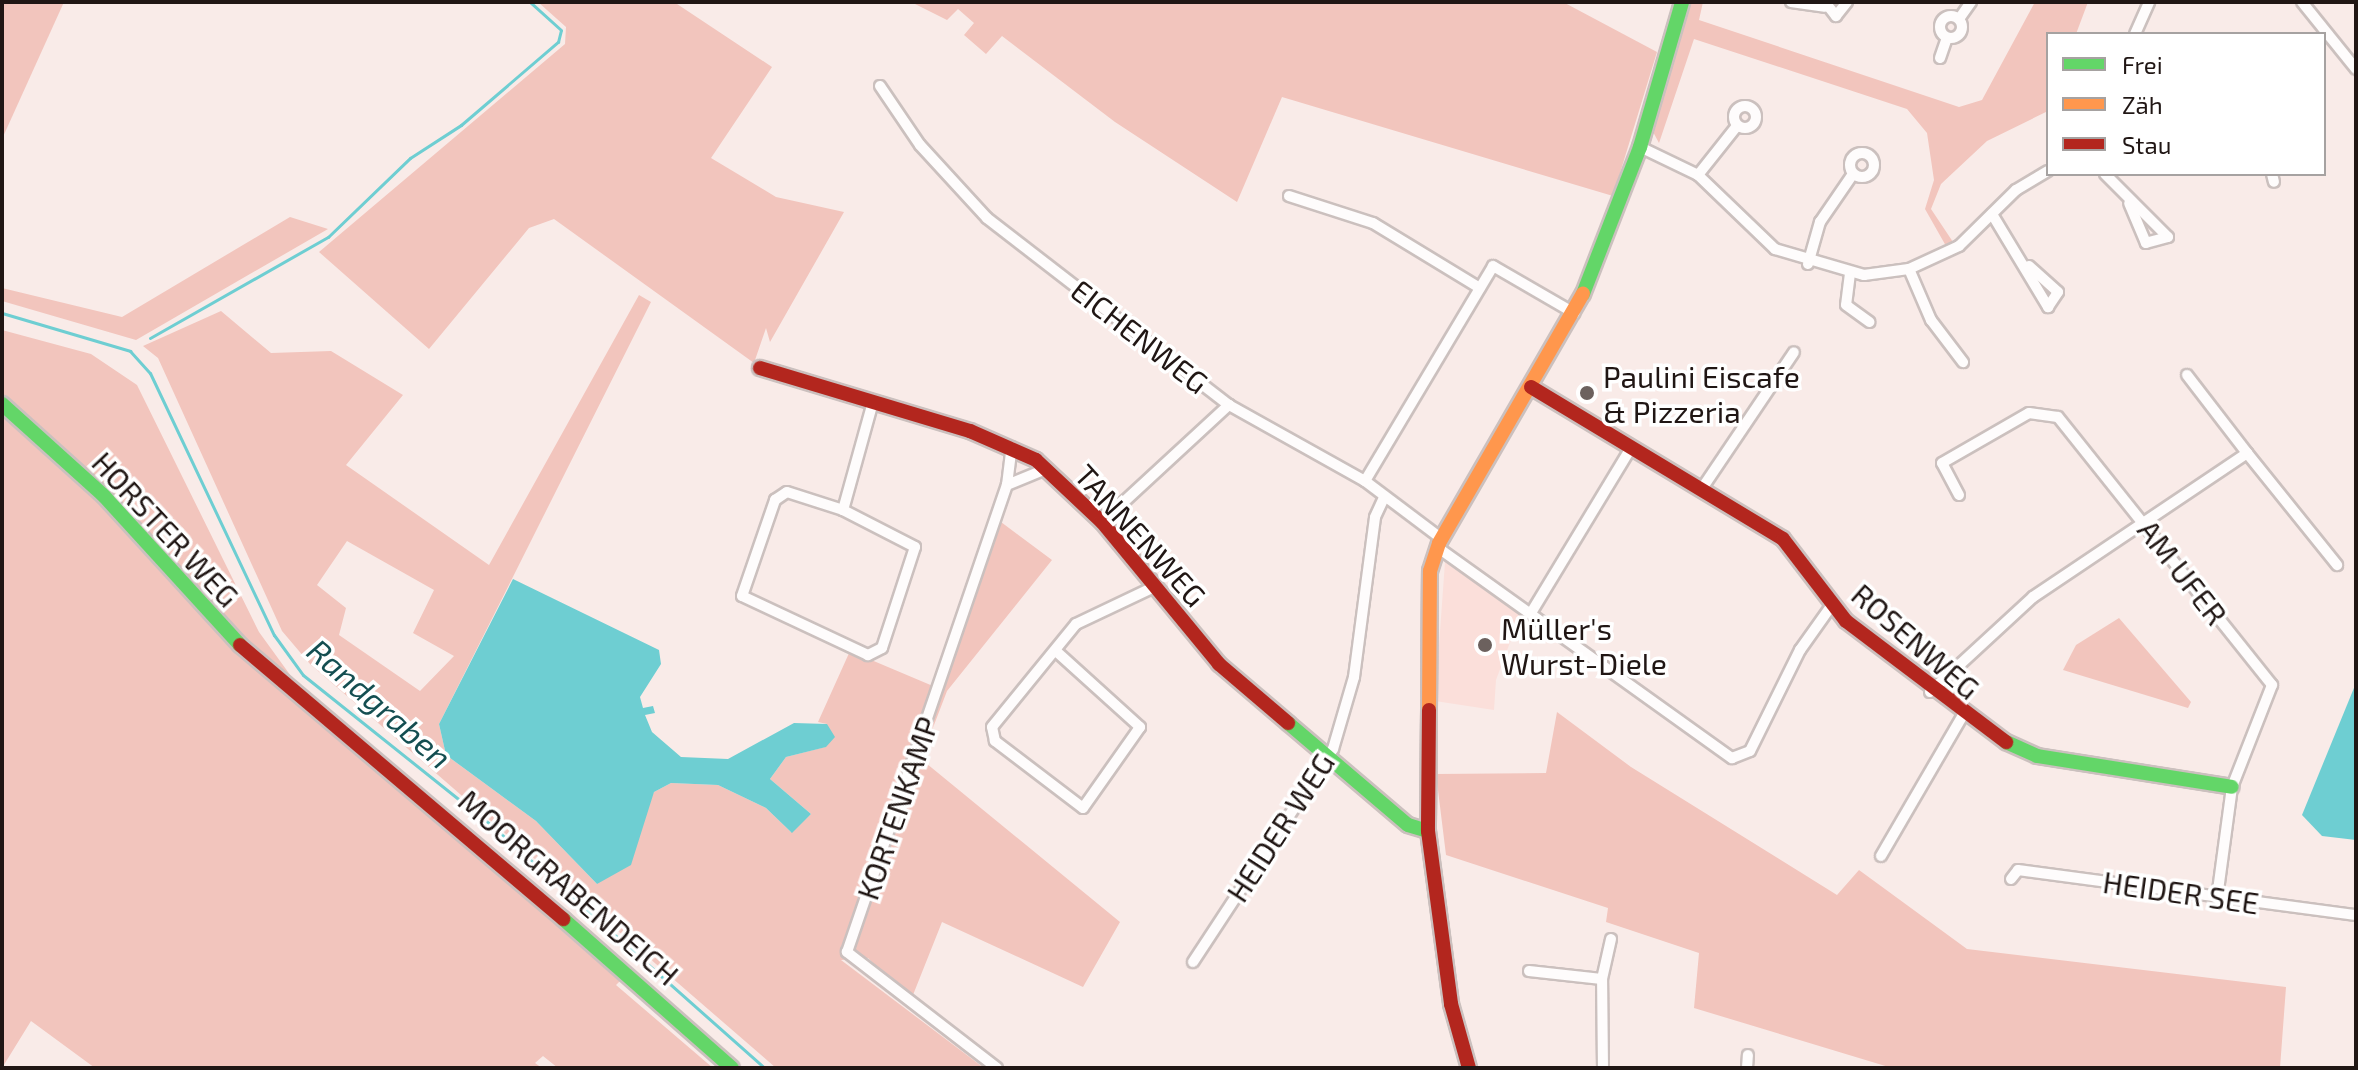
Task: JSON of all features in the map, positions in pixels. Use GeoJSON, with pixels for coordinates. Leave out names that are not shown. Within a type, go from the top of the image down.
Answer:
{"type":"FeatureCollection","features":[{"type":"Feature","properties":{"kind":"street"},"geometry":{"type":"LineString","coordinates":[[1469,1068],[1451,1004],[1428,831],[1427,592],[1440,543],[1574,313],[1640,147],[1682,2]]}},
{"type":"Feature","properties":{"kind":"street"},"geometry":{"type":"LineString","coordinates":[[1791,2],[1825,4],[1840,15],[1847,2]]}},
{"type":"Feature","properties":{"kind":"street"},"geometry":{"type":"LineString","coordinates":[[1947,38],[1960,33],[1959,19],[1971,2]]}},
{"type":"Feature","properties":{"kind":"street"},"geometry":{"type":"LineString","coordinates":[[2136,32],[2149,2]]}},
{"type":"Feature","properties":{"kind":"street"},"geometry":{"type":"LineString","coordinates":[[2302,2],[2356,69]]}},
{"type":"Feature","properties":{"kind":"street"},"geometry":{"type":"LineString","coordinates":[[1940,58],[1947,38],[1940,23],[1959,19]]}},
{"type":"Feature","properties":{"kind":"street","name":"EICHENWEG"},"geometry":{"type":"LineString","coordinates":[[880,86],[911,134],[987,218],[1229,405],[1365,481],[1531,613],[1726,755],[1747,755],[1800,650],[1832,605]]}},
{"type":"Feature","properties":{"kind":"street"},"geometry":{"type":"LineString","coordinates":[[1698,175],[1737,126]]}},
{"type":"Feature","properties":{"kind":"street"},"geometry":{"type":"LineString","coordinates":[[1640,147],[1698,175],[1761,240],[1808,264],[1850,273],[1909,269],[1968,240],[1992,214],[2046,173]]}},
{"type":"Feature","properties":{"kind":"street"},"geometry":{"type":"LineString","coordinates":[[1808,264],[1820,222],[1853,174]]}},
{"type":"Feature","properties":{"kind":"street"},"geometry":{"type":"LineString","coordinates":[[2107,176],[2129,203]]}},
{"type":"Feature","properties":{"kind":"street"},"geometry":{"type":"LineString","coordinates":[[1289,196],[1373,223],[1480,288]]}},
{"type":"Feature","properties":{"kind":"street"},"geometry":{"type":"LineString","coordinates":[[1992,214],[2029,266]]}},
{"type":"Feature","properties":{"kind":"street"},"geometry":{"type":"LineString","coordinates":[[1365,481],[1493,266],[1574,313]]}},
{"type":"Feature","properties":{"kind":"street"},"geometry":{"type":"LineString","coordinates":[[1909,269],[1931,320],[1963,362]]}},
{"type":"Feature","properties":{"kind":"street"},"geometry":{"type":"LineString","coordinates":[[1850,273],[1846,305],[1869,322]]}},
{"type":"Feature","properties":{"kind":"street"},"geometry":{"type":"LineString","coordinates":[[1701,490],[1794,352]]}},
{"type":"Feature","properties":{"kind":"street","name":"TANNENWEG"},"geometry":{"type":"LineString","coordinates":[[760,368],[1012,447],[1046,469],[1102,522],[1219,664],[1408,825],[1428,831]]}},
{"type":"Feature","properties":{"kind":"street"},"geometry":{"type":"LineString","coordinates":[[2187,375],[2337,565]]}},
{"type":"Feature","properties":{"kind":"street","name":"ROSENWEG"},"geometry":{"type":"LineString","coordinates":[[1531,387],[1794,548],[1832,605],[1962,717],[2027,754],[2232,787]]}},
{"type":"Feature","properties":{"kind":"street"},"geometry":{"type":"LineString","coordinates":[[843,510],[873,402]]}},
{"type":"Feature","properties":{"kind":"street","name":"HORSTER WEG"},"geometry":{"type":"LineString","coordinates":[[2,404],[103,495],[290,692]]}},
{"type":"Feature","properties":{"kind":"street"},"geometry":{"type":"LineString","coordinates":[[1102,522],[1229,405]]}},
{"type":"Feature","properties":{"kind":"street","name":"AM UFER"},"geometry":{"type":"LineString","coordinates":[[1959,495],[1942,463],[2029,413],[2048,412],[2068,425],[2274,689],[2232,787],[2217,898]]}},
{"type":"Feature","properties":{"kind":"street","name":"KORTENKAMP"},"geometry":{"type":"LineString","coordinates":[[997,1068],[847,952],[1007,485],[1012,447]]}},
{"type":"Feature","properties":{"kind":"street"},"geometry":{"type":"LineString","coordinates":[[1531,613],[1631,448]]}},
{"type":"Feature","properties":{"kind":"street"},"geometry":{"type":"LineString","coordinates":[[1930,692],[2033,597],[2247,453]]}},
{"type":"Feature","properties":{"kind":"street"},"geometry":{"type":"LineString","coordinates":[[1007,485],[1046,469]]}},
{"type":"Feature","properties":{"kind":"street"},"geometry":{"type":"LineString","coordinates":[[787,492],[843,510],[915,547],[882,648],[868,655],[742,596],[775,500],[787,492]]}},
{"type":"Feature","properties":{"kind":"street","name":"HEIDER WEG"},"geometry":{"type":"LineString","coordinates":[[1193,962],[1329,757],[1354,677],[1375,517],[1384,498]]}},
{"type":"Feature","properties":{"kind":"street"},"geometry":{"type":"LineString","coordinates":[[1057,652],[1140,727],[1083,808],[991,731],[1057,652],[1076,624],[1154,587]]}},
{"type":"Feature","properties":{"kind":"street","name":"MOORGRABENDEICH"},"geometry":{"type":"LineString","coordinates":[[290,692],[376,754],[615,958],[732,1068]]}},
{"type":"Feature","properties":{"kind":"street"},"geometry":{"type":"LineString","coordinates":[[1881,856],[1962,717]]}},
{"type":"Feature","properties":{"kind":"street","name":"HEIDER SEE"},"geometry":{"type":"LineString","coordinates":[[2011,879],[2018,870],[2356,915]]}},
{"type":"Feature","properties":{"kind":"street"},"geometry":{"type":"LineString","coordinates":[[1603,1068],[1602,979],[1611,939]]}},
{"type":"Feature","properties":{"kind":"street"},"geometry":{"type":"LineString","coordinates":[[1529,971],[1602,979]]}},
{"type":"Feature","properties":{"kind":"street"},"geometry":{"type":"LineString","coordinates":[[1747,1068],[1748,1055]]}},
{"type":"Feature","properties":{"kind":"shaded area"},"geometry":{"type":"Polygon","coordinates":[[[2,2],[64,2],[2,139],[2,2]]]}},
{"type":"Feature","properties":{"kind":"shaded area"},"geometry":{"type":"Polygon","coordinates":[[[538,2],[674,2],[772,67],[711,158],[776,197],[844,212],[770,342],[766,328],[754,363],[554,219],[529,228],[429,349],[319,252],[565,44],[566,27],[538,2]]]}},
{"type":"Feature","properties":{"kind":"shaded area"},"geometry":{"type":"Polygon","coordinates":[[[911,2],[1563,2],[1657,52],[1613,196],[1282,97],[1237,202],[1115,122],[1002,36],[986,54],[964,35],[974,23],[958,9],[947,20],[911,2]]]}},
{"type":"Feature","properties":{"kind":"shaded area"},"geometry":{"type":"Polygon","coordinates":[[[1687,2],[1703,2],[1699,20],[1959,107],[1982,100],[2035,2],[2088,2],[2077,32],[2046,32],[2046,112],[1987,141],[1941,184],[1931,209],[1953,242],[1946,246],[1925,209],[1934,180],[1927,133],[1907,109],[1694,39],[1659,143],[1652,130],[1687,2]]]}},
{"type":"Feature","properties":{"kind":"shaded area"},"geometry":{"type":"Polygon","coordinates":[[[290,217],[328,229],[136,340],[2,301],[2,288],[122,317],[290,217]]]}},
{"type":"Feature","properties":{"kind":"shaded area"},"geometry":{"type":"Polygon","coordinates":[[[639,295],[651,302],[439,724],[446,755],[536,821],[597,884],[654,792],[671,783],[718,785],[766,808],[791,832],[811,814],[770,779],[786,757],[825,747],[827,724],[818,722],[850,651],[940,689],[1001,522],[1052,560],[947,691],[921,759],[1120,922],[1083,987],[942,922],[911,1000],[868,958],[841,960],[984,1068],[776,1068],[310,664],[282,631],[158,358],[143,346],[221,311],[271,353],[331,351],[403,395],[346,465],[489,565],[639,295]],[[347,541],[317,585],[346,608],[339,635],[420,691],[454,656],[413,633],[434,590],[347,541]]]}},
{"type":"Feature","properties":{"kind":"shaded area"},"geometry":{"type":"Polygon","coordinates":[[[2,330],[91,354],[137,385],[259,632],[296,683],[293,688],[106,491],[2,397],[2,330]]]}},
{"type":"Feature","properties":{"kind":"shaded area"},"geometry":{"type":"Polygon","coordinates":[[[2,411],[99,498],[287,696],[623,978],[616,985],[713,1068],[558,1068],[543,1056],[535,1063],[542,1068],[95,1068],[31,1021],[2,1068],[2,411]]]}},
{"type":"Feature","properties":{"kind":"shaded area"},"geometry":{"type":"Polygon","coordinates":[[[1445,562],[1521,613],[1496,680],[1494,710],[1435,701],[1445,562]]]}},
{"type":"Feature","properties":{"kind":"shaded area"},"geometry":{"type":"Polygon","coordinates":[[[2119,618],[2191,702],[2188,708],[2063,670],[2076,645],[2119,618]]]}},
{"type":"Feature","properties":{"kind":"shaded area"},"geometry":{"type":"Polygon","coordinates":[[[1557,712],[1631,767],[1837,895],[1859,870],[1967,949],[2286,987],[2280,1068],[1892,1068],[1694,1008],[1699,953],[1606,922],[1608,908],[1446,855],[1436,774],[1546,773],[1557,712]]]}},
{"type":"Feature","properties":{"kind":"water"},"geometry":{"type":"Polygon","coordinates":[[[513,579],[659,650],[661,664],[640,697],[643,708],[653,706],[655,713],[645,715],[652,732],[681,757],[728,759],[794,723],[827,724],[835,737],[826,747],[786,757],[770,779],[811,814],[792,833],[766,808],[718,785],[671,783],[654,792],[631,865],[597,884],[536,821],[446,755],[439,724],[513,579]]]}},
{"type":"Feature","properties":{"kind":"water"},"geometry":{"type":"Polygon","coordinates":[[[2356,683],[2356,840],[2322,836],[2302,815],[2356,683]]]}},
{"type":"Feature","properties":{"kind":"waterway"},"geometry":{"type":"LineString","coordinates":[[150,338],[328,237],[410,158],[461,125],[558,42],[561,30],[530,2]]}},
{"type":"Feature","properties":{"kind":"waterway","name":"Randgraben"},"geometry":{"type":"LineString","coordinates":[[2,313],[130,351],[150,373],[274,635],[303,675],[492,826],[765,1068]]}},
{"type":"Feature","properties":{"kind":"traffic: fast"},"geometry":{"type":"LineString","coordinates":[[1583,294],[1640,147],[1682,2]]}},
{"type":"Feature","properties":{"kind":"traffic: fast"},"geometry":{"type":"LineString","coordinates":[[2,404],[103,495],[240,645]]}},
{"type":"Feature","properties":{"kind":"traffic: fast"},"geometry":{"type":"LineString","coordinates":[[1288,723],[1408,825],[1428,831]]}},
{"type":"Feature","properties":{"kind":"traffic: fast"},"geometry":{"type":"LineString","coordinates":[[2006,742],[2037,756],[2232,787]]}},
{"type":"Feature","properties":{"kind":"traffic: fast"},"geometry":{"type":"LineString","coordinates":[[563,919],[732,1068]]}},
{"type":"Feature","properties":{"kind":"traffic: slow"},"geometry":{"type":"LineString","coordinates":[[1429,710],[1430,571],[1439,543],[1583,294]]}},
{"type":"Feature","properties":{"kind":"traffic: jam"},"geometry":{"type":"LineString","coordinates":[[760,368],[970,431],[1036,460],[1102,522],[1219,664],[1288,723]]}},
{"type":"Feature","properties":{"kind":"traffic: jam"},"geometry":{"type":"LineString","coordinates":[[1531,387],[1783,539],[1846,621],[2006,742]]}},
{"type":"Feature","properties":{"kind":"traffic: jam"},"geometry":{"type":"LineString","coordinates":[[240,645],[563,919]]}},
{"type":"Feature","properties":{"kind":"traffic: jam"},"geometry":{"type":"LineString","coordinates":[[1429,710],[1428,831],[1451,1004],[1469,1068]]}},
{"type":"Feature","properties":{"kind":"place","name":"Paulini Eiscafe & Pizzeria"},"geometry":{"type":"Point","coordinates":[1587,393]}},
{"type":"Feature","properties":{"kind":"place","name":"Müller's Wurst-Diele"},"geometry":{"type":"Point","coordinates":[1485,645]}}]}
